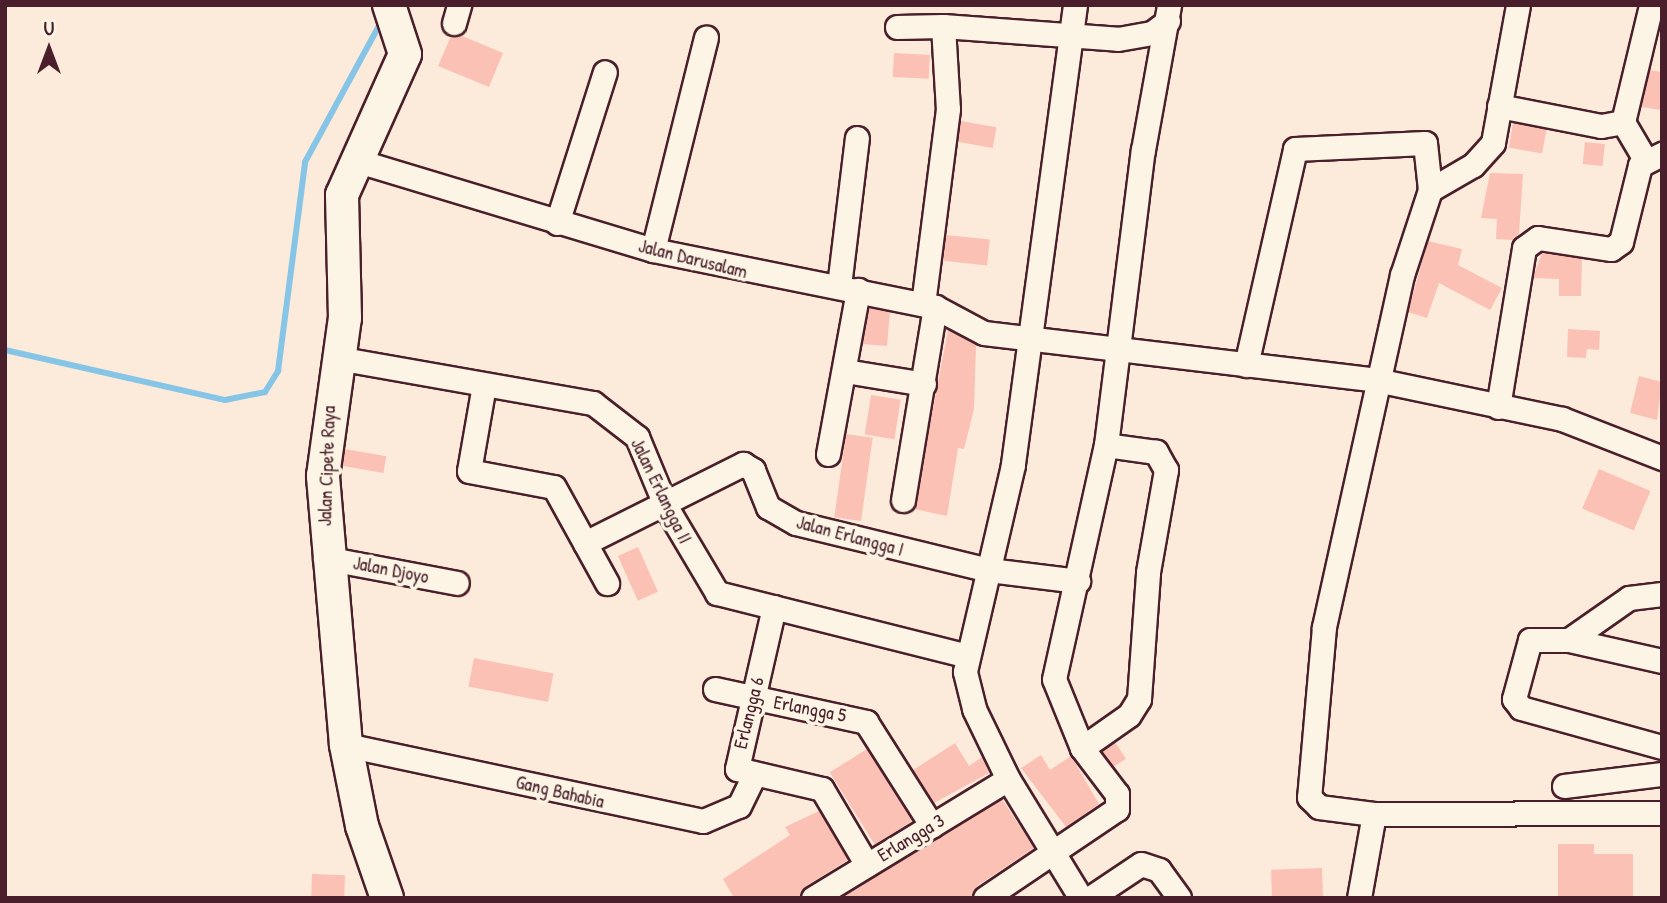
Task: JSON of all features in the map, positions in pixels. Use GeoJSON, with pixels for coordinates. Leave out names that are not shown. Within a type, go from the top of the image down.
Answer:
{"type":"FeatureCollection","features":[{"type":"Feature","properties":{"kind":"main road","name":"Jalan Cipete Raya"},"geometry":{"type":"LineString","coordinates":[[387,898],[362,826],[346,745],[326,558],[324,456],[345,318],[342,195],[355,159],[405,54],[398,12]]}},
{"type":"Feature","properties":{"kind":"street"},"geometry":{"type":"LineString","coordinates":[[1075,5],[1032,336],[989,570],[967,656],[974,709],[1008,779],[1081,898]]}},
{"type":"Feature","properties":{"kind":"street"},"geometry":{"type":"LineString","coordinates":[[1430,190],[1484,156],[1493,143],[1518,5]]}},
{"type":"Feature","properties":{"kind":"street"},"geometry":{"type":"LineString","coordinates":[[1623,122],[1653,34],[1651,5]]}},
{"type":"Feature","properties":{"kind":"street"},"geometry":{"type":"LineString","coordinates":[[897,27],[943,26],[1072,38],[1152,33],[1169,13]]}},
{"type":"Feature","properties":{"kind":"street"},"geometry":{"type":"LineString","coordinates":[[985,898],[1056,856],[1117,809],[1117,794],[1082,748],[1054,679],[1078,581],[1106,445],[1116,349],[1169,13]]}},
{"type":"Feature","properties":{"kind":"street"},"geometry":{"type":"LineString","coordinates":[[903,500],[924,384],[948,109],[943,26]]}},
{"type":"Feature","properties":{"kind":"street"},"geometry":{"type":"LineString","coordinates":[[653,250],[706,38]]}},
{"type":"Feature","properties":{"kind":"street"},"geometry":{"type":"LineString","coordinates":[[557,223],[606,72]]}},
{"type":"Feature","properties":{"kind":"street"},"geometry":{"type":"LineString","coordinates":[[1499,106],[1601,126],[1623,122]]}},
{"type":"Feature","properties":{"kind":"street"},"geometry":{"type":"LineString","coordinates":[[1498,407],[1524,247],[1538,238],[1611,250],[1621,242],[1654,158],[1623,122]]}},
{"type":"Feature","properties":{"kind":"street"},"geometry":{"type":"LineString","coordinates":[[828,454],[845,371],[857,138]]}},
{"type":"Feature","properties":{"kind":"street"},"geometry":{"type":"LineString","coordinates":[[1246,365],[1295,149],[1425,143],[1430,190],[1377,380],[1354,513],[1324,627],[1309,787],[1319,807],[1374,814],[1662,813]]}},
{"type":"Feature","properties":{"kind":"street","name":"Jalan Darusalam"},"geometry":{"type":"LineString","coordinates":[[355,159],[557,223],[653,250],[929,305],[984,333],[1032,336],[1116,349],[1377,380],[1562,419],[1662,458]]}},
{"type":"Feature","properties":{"kind":"street","name":"Jalan Erlangga II"},"geometry":{"type":"LineString","coordinates":[[337,358],[593,403],[610,412],[637,437],[666,507],[709,586],[774,607],[967,656]]}},
{"type":"Feature","properties":{"kind":"street"},"geometry":{"type":"LineString","coordinates":[[845,371],[924,384]]}},
{"type":"Feature","properties":{"kind":"street"},"geometry":{"type":"LineString","coordinates":[[484,385],[469,471],[554,487],[607,583]]}},
{"type":"Feature","properties":{"kind":"street"},"geometry":{"type":"LineString","coordinates":[[1082,748],[1129,715],[1139,699],[1147,584],[1166,470],[1156,452],[1106,445]]}},
{"type":"Feature","properties":{"kind":"street","name":"Jalan Erlangga I"},"geometry":{"type":"LineString","coordinates":[[666,507],[733,467],[749,465],[779,516],[989,570]]}},
{"type":"Feature","properties":{"kind":"street"},"geometry":{"type":"LineString","coordinates":[[585,543],[666,507]]}},
{"type":"Feature","properties":{"kind":"street","name":"Jalan Djoyo"},"geometry":{"type":"LineString","coordinates":[[326,558],[457,583]]}},
{"type":"Feature","properties":{"kind":"street"},"geometry":{"type":"LineString","coordinates":[[989,570],[1078,581]]}},
{"type":"Feature","properties":{"kind":"street"},"geometry":{"type":"LineString","coordinates":[[1569,640],[1629,598],[1662,594]]}},
{"type":"Feature","properties":{"kind":"street","name":"Erlangga 6"},"geometry":{"type":"LineString","coordinates":[[774,607],[736,764],[754,775],[822,789],[867,865]]}},
{"type":"Feature","properties":{"kind":"street"},"geometry":{"type":"LineString","coordinates":[[1662,662],[1569,640],[1530,640],[1524,647],[1515,704],[1662,747]]}},
{"type":"Feature","properties":{"kind":"street","name":"Erlangga 5"},"geometry":{"type":"LineString","coordinates":[[715,689],[866,722],[932,826]]}},
{"type":"Feature","properties":{"kind":"street","name":"Gang Bahabia"},"geometry":{"type":"LineString","coordinates":[[346,745],[703,821],[739,806],[754,775]]}},
{"type":"Feature","properties":{"kind":"street"},"geometry":{"type":"LineString","coordinates":[[1564,786],[1662,774]]}},
{"type":"Feature","properties":{"kind":"street","name":"Erlangga 3"},"geometry":{"type":"LineString","coordinates":[[813,898],[1008,779]]}},
{"type":"Feature","properties":{"kind":"street"},"geometry":{"type":"LineString","coordinates":[[1359,898],[1374,814]]}},
{"type":"Feature","properties":{"kind":"street"},"geometry":{"type":"LineString","coordinates":[[1090,898],[1141,864],[1158,870],[1179,898]]}},
{"type":"Feature","properties":{"kind":"building"},"geometry":{"type":"Polygon","coordinates":[[[460,35],[503,53],[489,87],[438,66],[451,36],[460,35]]]}},
{"type":"Feature","properties":{"kind":"building"},"geometry":{"type":"Polygon","coordinates":[[[894,53],[930,55],[929,79],[893,77],[894,53]]]}},
{"type":"Feature","properties":{"kind":"building"},"geometry":{"type":"Polygon","coordinates":[[[1650,70],[1662,72],[1661,110],[1641,107],[1650,70]]]}},
{"type":"Feature","properties":{"kind":"building"},"geometry":{"type":"Polygon","coordinates":[[[961,121],[996,127],[993,148],[957,142],[961,121]]]}},
{"type":"Feature","properties":{"kind":"building"},"geometry":{"type":"Polygon","coordinates":[[[1513,123],[1546,129],[1542,154],[1509,148],[1513,123]]]}},
{"type":"Feature","properties":{"kind":"building"},"geometry":{"type":"Polygon","coordinates":[[[1585,142],[1605,144],[1603,166],[1583,164],[1585,142]]]}},
{"type":"Feature","properties":{"kind":"building"},"geometry":{"type":"Polygon","coordinates":[[[1490,173],[1523,174],[1519,234],[1513,240],[1496,239],[1497,219],[1481,218],[1490,173]]]}},
{"type":"Feature","properties":{"kind":"building"},"geometry":{"type":"Polygon","coordinates":[[[946,235],[990,240],[987,265],[943,261],[946,235]]]}},
{"type":"Feature","properties":{"kind":"building"},"geometry":{"type":"Polygon","coordinates":[[[1428,241],[1462,249],[1458,265],[1502,288],[1490,310],[1439,283],[1427,318],[1408,312],[1428,241]]]}},
{"type":"Feature","properties":{"kind":"building"},"geometry":{"type":"Polygon","coordinates":[[[1542,253],[1582,259],[1581,296],[1559,296],[1559,279],[1533,278],[1542,253]]]}},
{"type":"Feature","properties":{"kind":"building"},"geometry":{"type":"Polygon","coordinates":[[[869,308],[890,312],[887,346],[862,344],[869,308]]]}},
{"type":"Feature","properties":{"kind":"building"},"geometry":{"type":"Polygon","coordinates":[[[1568,329],[1600,331],[1599,350],[1587,349],[1586,358],[1567,357],[1568,329]]]}},
{"type":"Feature","properties":{"kind":"building"},"geometry":{"type":"Polygon","coordinates":[[[948,330],[976,345],[974,409],[964,449],[958,448],[947,516],[914,509],[948,330]]]}},
{"type":"Feature","properties":{"kind":"building"},"geometry":{"type":"Polygon","coordinates":[[[1639,376],[1662,382],[1657,420],[1630,413],[1639,376]]]}},
{"type":"Feature","properties":{"kind":"building"},"geometry":{"type":"Polygon","coordinates":[[[871,395],[901,400],[894,439],[865,435],[871,395]]]}},
{"type":"Feature","properties":{"kind":"building"},"geometry":{"type":"Polygon","coordinates":[[[846,434],[873,438],[861,521],[834,517],[846,434]]]}},
{"type":"Feature","properties":{"kind":"building"},"geometry":{"type":"Polygon","coordinates":[[[345,449],[386,456],[383,473],[342,466],[345,449]]]}},
{"type":"Feature","properties":{"kind":"building"},"geometry":{"type":"Polygon","coordinates":[[[1599,469],[1651,491],[1634,530],[1582,509],[1599,469]]]}},
{"type":"Feature","properties":{"kind":"building"},"geometry":{"type":"Polygon","coordinates":[[[638,547],[658,592],[638,601],[618,556],[638,547]]]}},
{"type":"Feature","properties":{"kind":"building"},"geometry":{"type":"Polygon","coordinates":[[[474,658],[554,673],[548,702],[468,686],[474,658]]]}},
{"type":"Feature","properties":{"kind":"building"},"geometry":{"type":"Polygon","coordinates":[[[1115,742],[1126,759],[1112,767],[1102,751],[1115,742]]]}},
{"type":"Feature","properties":{"kind":"building"},"geometry":{"type":"Polygon","coordinates":[[[955,743],[969,766],[982,757],[989,773],[934,803],[913,770],[955,743]]]}},
{"type":"Feature","properties":{"kind":"building"},"geometry":{"type":"Polygon","coordinates":[[[867,749],[912,821],[875,844],[830,772],[867,749]]]}},
{"type":"Feature","properties":{"kind":"building"},"geometry":{"type":"Polygon","coordinates":[[[1041,755],[1050,770],[1071,756],[1099,804],[1066,827],[1021,768],[1041,755]]]}},
{"type":"Feature","properties":{"kind":"building"},"geometry":{"type":"Polygon","coordinates":[[[1002,799],[1034,848],[977,886],[971,898],[840,898],[1002,799]]]}},
{"type":"Feature","properties":{"kind":"building"},"geometry":{"type":"Polygon","coordinates":[[[819,811],[848,860],[806,886],[799,898],[734,898],[723,879],[790,835],[785,827],[819,811]]]}},
{"type":"Feature","properties":{"kind":"building"},"geometry":{"type":"Polygon","coordinates":[[[1558,844],[1594,844],[1594,854],[1633,854],[1633,898],[1558,898],[1558,844]]]}},
{"type":"Feature","properties":{"kind":"building"},"geometry":{"type":"Polygon","coordinates":[[[1322,868],[1323,898],[1272,898],[1271,870],[1322,868]]]}},
{"type":"Feature","properties":{"kind":"building"},"geometry":{"type":"Polygon","coordinates":[[[312,874],[345,875],[344,898],[311,898],[312,874]]]}},
{"type":"Feature","properties":{"kind":"waterway"},"geometry":{"type":"LineString","coordinates":[[5,350],[225,400],[265,392],[278,371],[305,162],[381,22]]}}]}
